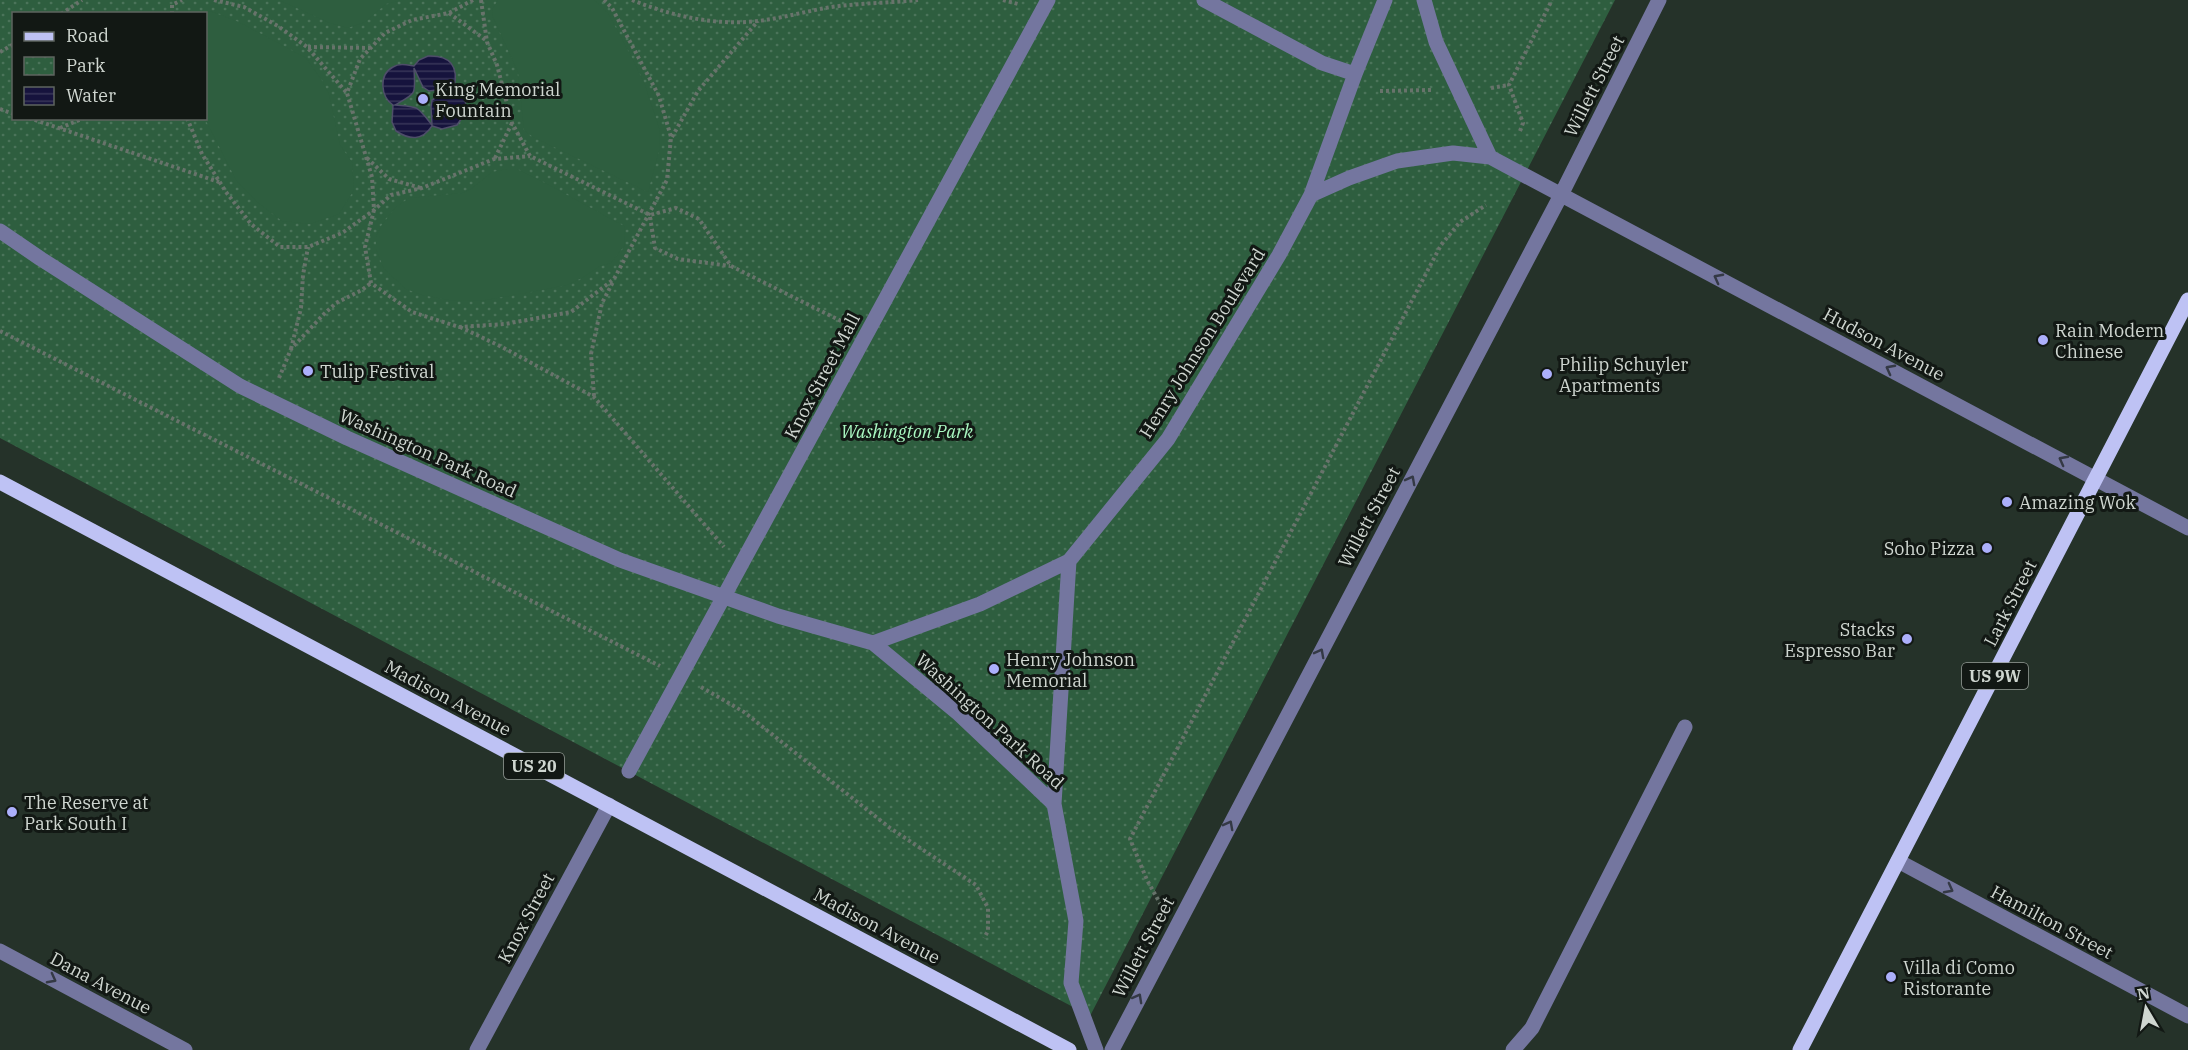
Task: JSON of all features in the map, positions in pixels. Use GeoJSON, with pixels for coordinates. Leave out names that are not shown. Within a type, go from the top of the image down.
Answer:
{"type":"FeatureCollection","features":[{"type":"Feature","properties":{"kind":"main road","name":"Lark Street"},"geometry":{"type":"LineString","coordinates":[[1800,1050],[2188,300]]}},
{"type":"Feature","properties":{"kind":"main road","name":"Madison Avenue"},"geometry":{"type":"LineString","coordinates":[[0,482],[1069,1050]]}},
{"type":"Feature","properties":{"kind":"street","name":"Knox Street Mall"},"geometry":{"type":"LineString","coordinates":[[629,771],[1048,0]]}},
{"type":"Feature","properties":{"kind":"street"},"geometry":{"type":"LineString","coordinates":[[1204,0],[1322,63],[1355,74]]}},
{"type":"Feature","properties":{"kind":"street","name":"Henry Johnson Boulevard"},"geometry":{"type":"LineString","coordinates":[[1069,561],[1168,439],[1279,255],[1311,195],[1385,0]]}},
{"type":"Feature","properties":{"kind":"street"},"geometry":{"type":"LineString","coordinates":[[1424,0],[1436,42],[1490,157]]}},
{"type":"Feature","properties":{"kind":"street","name":"Willett Street"},"geometry":{"type":"LineString","coordinates":[[1112,1050],[1561,195],[1659,0]]}},
{"type":"Feature","properties":{"kind":"street"},"geometry":{"type":"LineString","coordinates":[[1311,195],[1349,178],[1397,161],[1453,153],[1490,157],[1561,195]]}},
{"type":"Feature","properties":{"kind":"street","name":"Hudson Avenue"},"geometry":{"type":"LineString","coordinates":[[1561,195],[2188,528]]}},
{"type":"Feature","properties":{"kind":"street","name":"Washington Park Road"},"geometry":{"type":"LineString","coordinates":[[0,231],[230,380],[347,438],[620,561],[778,616],[873,643],[959,714],[1054,804],[1076,921],[1071,983],[1096,1050]]}},
{"type":"Feature","properties":{"kind":"street"},"geometry":{"type":"LineString","coordinates":[[1054,804],[1069,561]]}},
{"type":"Feature","properties":{"kind":"street","name":"Washington Park Road"},"geometry":{"type":"LineString","coordinates":[[873,643],[980,604],[1069,561]]}},
{"type":"Feature","properties":{"kind":"street"},"geometry":{"type":"LineString","coordinates":[[1513,1050],[1532,1028],[1685,727]]}},
{"type":"Feature","properties":{"kind":"street","name":"Knox Street"},"geometry":{"type":"LineString","coordinates":[[477,1050],[609,805]]}},
{"type":"Feature","properties":{"kind":"street","name":"Hamilton Street"},"geometry":{"type":"LineString","coordinates":[[1898,861],[2188,1016]]}},
{"type":"Feature","properties":{"kind":"street","name":"Dana Avenue"},"geometry":{"type":"LineString","coordinates":[[0,951],[185,1050]]}},
{"type":"Feature","properties":{"kind":"path"},"geometry":{"type":"LineString","coordinates":[[64,12],[82,0]]}},
{"type":"Feature","properties":{"kind":"path"},"geometry":{"type":"LineString","coordinates":[[167,0],[172,5],[172,12]]}},
{"type":"Feature","properties":{"kind":"path"},"geometry":{"type":"LineString","coordinates":[[172,5],[182,0]]}},
{"type":"Feature","properties":{"kind":"path"},"geometry":{"type":"LineString","coordinates":[[217,0],[244,7],[278,26],[308,47],[347,93],[372,177],[374,210],[365,247],[371,283],[412,312],[459,327],[502,346],[594,397],[741,567]]}},
{"type":"Feature","properties":{"kind":"path"},"geometry":{"type":"LineString","coordinates":[[347,93],[360,59],[385,33],[412,20],[449,13],[473,0]]}},
{"type":"Feature","properties":{"kind":"path"},"geometry":{"type":"LineString","coordinates":[[481,0],[488,42],[497,65],[512,123],[530,156]]}},
{"type":"Feature","properties":{"kind":"path"},"geometry":{"type":"LineString","coordinates":[[594,397],[591,354],[602,303],[668,180],[671,137],[659,96],[612,8],[604,0]]}},
{"type":"Feature","properties":{"kind":"path"},"geometry":{"type":"LineString","coordinates":[[632,0],[663,13],[714,22],[758,21],[802,11],[918,0]]}},
{"type":"Feature","properties":{"kind":"path"},"geometry":{"type":"LineString","coordinates":[[1520,131],[1523,123],[1509,85],[1552,0]]}},
{"type":"Feature","properties":{"kind":"path"},"geometry":{"type":"LineString","coordinates":[[449,13],[488,42]]}},
{"type":"Feature","properties":{"kind":"path"},"geometry":{"type":"LineString","coordinates":[[671,137],[698,92],[758,21]]}},
{"type":"Feature","properties":{"kind":"path"},"geometry":{"type":"LineString","coordinates":[[308,47],[370,48]]}},
{"type":"Feature","properties":{"kind":"path"},"geometry":{"type":"LineString","coordinates":[[1491,88],[1509,85]]}},
{"type":"Feature","properties":{"kind":"path"},"geometry":{"type":"LineString","coordinates":[[1380,91],[1435,90]]}},
{"type":"Feature","properties":{"kind":"path"},"geometry":{"type":"LineString","coordinates":[[35,120],[219,182]]}},
{"type":"Feature","properties":{"kind":"path"},"geometry":{"type":"LineString","coordinates":[[60,129],[80,120]]}},
{"type":"Feature","properties":{"kind":"path"},"geometry":{"type":"LineString","coordinates":[[188,120],[202,154],[219,182],[250,224],[279,247],[308,247],[342,233],[391,195],[422,188],[494,159],[530,156],[650,215],[676,208],[699,219],[731,266]]}},
{"type":"Feature","properties":{"kind":"path"},"geometry":{"type":"LineString","coordinates":[[494,159],[512,123]]}},
{"type":"Feature","properties":{"kind":"path"},"geometry":{"type":"LineString","coordinates":[[365,156],[389,179],[422,188]]}},
{"type":"Feature","properties":{"kind":"path"},"geometry":{"type":"LineString","coordinates":[[1174,929],[1147,880],[1130,838],[1441,245],[1460,222],[1486,205]]}},
{"type":"Feature","properties":{"kind":"path"},"geometry":{"type":"LineString","coordinates":[[650,215],[655,248],[678,259],[731,266],[867,334]]}},
{"type":"Feature","properties":{"kind":"path"},"geometry":{"type":"LineString","coordinates":[[270,401],[291,350],[301,308],[308,247]]}},
{"type":"Feature","properties":{"kind":"path"},"geometry":{"type":"LineString","coordinates":[[459,327],[505,324],[571,312],[614,279]]}},
{"type":"Feature","properties":{"kind":"path"},"geometry":{"type":"LineString","coordinates":[[291,350],[336,303],[371,283]]}},
{"type":"Feature","properties":{"kind":"path"},"geometry":{"type":"LineString","coordinates":[[0,331],[681,676],[744,712],[890,828],[976,885],[988,908],[987,931],[984,938]]}},
{"type":"Feature","properties":{"kind":"green space","name":"Washington Park"},"geometry":{"type":"Polygon","coordinates":[[[0,0],[1615,0],[1090,1016],[0,438],[0,0]]]}},
{"type":"Feature","properties":{"kind":"green space"},"geometry":{"type":"Polygon","coordinates":[[[279,0],[402,0],[386,4],[365,22],[348,28],[330,23],[279,0]]]}},
{"type":"Feature","properties":{"kind":"green space"},"geometry":{"type":"Polygon","coordinates":[[[498,0],[594,0],[608,13],[645,85],[660,131],[659,151],[648,192],[533,137],[524,130],[518,72],[492,15],[498,0]]]}},
{"type":"Feature","properties":{"kind":"green space"},"geometry":{"type":"Polygon","coordinates":[[[210,11],[239,22],[306,58],[323,82],[329,95],[340,145],[352,162],[354,190],[339,214],[310,224],[282,221],[257,202],[236,180],[206,120],[207,12],[202,12],[210,11]]]}},
{"type":"Feature","properties":{"kind":"green space"},"geometry":{"type":"Polygon","coordinates":[[[517,169],[624,226],[625,245],[611,263],[600,266],[567,285],[480,301],[449,300],[422,295],[406,289],[384,269],[376,249],[376,237],[381,226],[396,207],[409,198],[462,193],[471,189],[492,172],[517,169]]]}},
{"type":"Feature","properties":{"kind":"water"},"geometry":{"type":"Polygon","coordinates":[[[428,56],[436,56],[451,63],[455,74],[454,88],[463,95],[466,105],[457,125],[442,129],[432,126],[416,138],[396,131],[392,122],[393,105],[384,92],[383,80],[393,67],[414,66],[419,60],[428,56]],[[414,68],[413,92],[408,98],[395,105],[416,108],[432,125],[432,100],[452,88],[429,91],[423,87],[414,68]]]}},
{"type":"Feature","properties":{"kind":"place","name":"King Memorial Fountain"},"geometry":{"type":"Point","coordinates":[423,99]}},
{"type":"Feature","properties":{"kind":"place","name":"Rain Modern Chinese"},"geometry":{"type":"Point","coordinates":[2043,340]}},
{"type":"Feature","properties":{"kind":"place","name":"Tulip Festival"},"geometry":{"type":"Point","coordinates":[308,371]}},
{"type":"Feature","properties":{"kind":"place","name":"Philip Schuyler Apartments"},"geometry":{"type":"Point","coordinates":[1547,374]}},
{"type":"Feature","properties":{"kind":"place","name":"Amazing Wok"},"geometry":{"type":"Point","coordinates":[2007,502]}},
{"type":"Feature","properties":{"kind":"place","name":"Soho Pizza"},"geometry":{"type":"Point","coordinates":[1987,548]}},
{"type":"Feature","properties":{"kind":"place","name":"Stacks Espresso Bar"},"geometry":{"type":"Point","coordinates":[1907,639]}},
{"type":"Feature","properties":{"kind":"place","name":"Henry Johnson Memorial"},"geometry":{"type":"Point","coordinates":[994,669]}},
{"type":"Feature","properties":{"kind":"place","name":"The Reserve at Park South I"},"geometry":{"type":"Point","coordinates":[12,812]}},
{"type":"Feature","properties":{"kind":"place","name":"Villa di Como Ristorante"},"geometry":{"type":"Point","coordinates":[1891,977]}}]}
